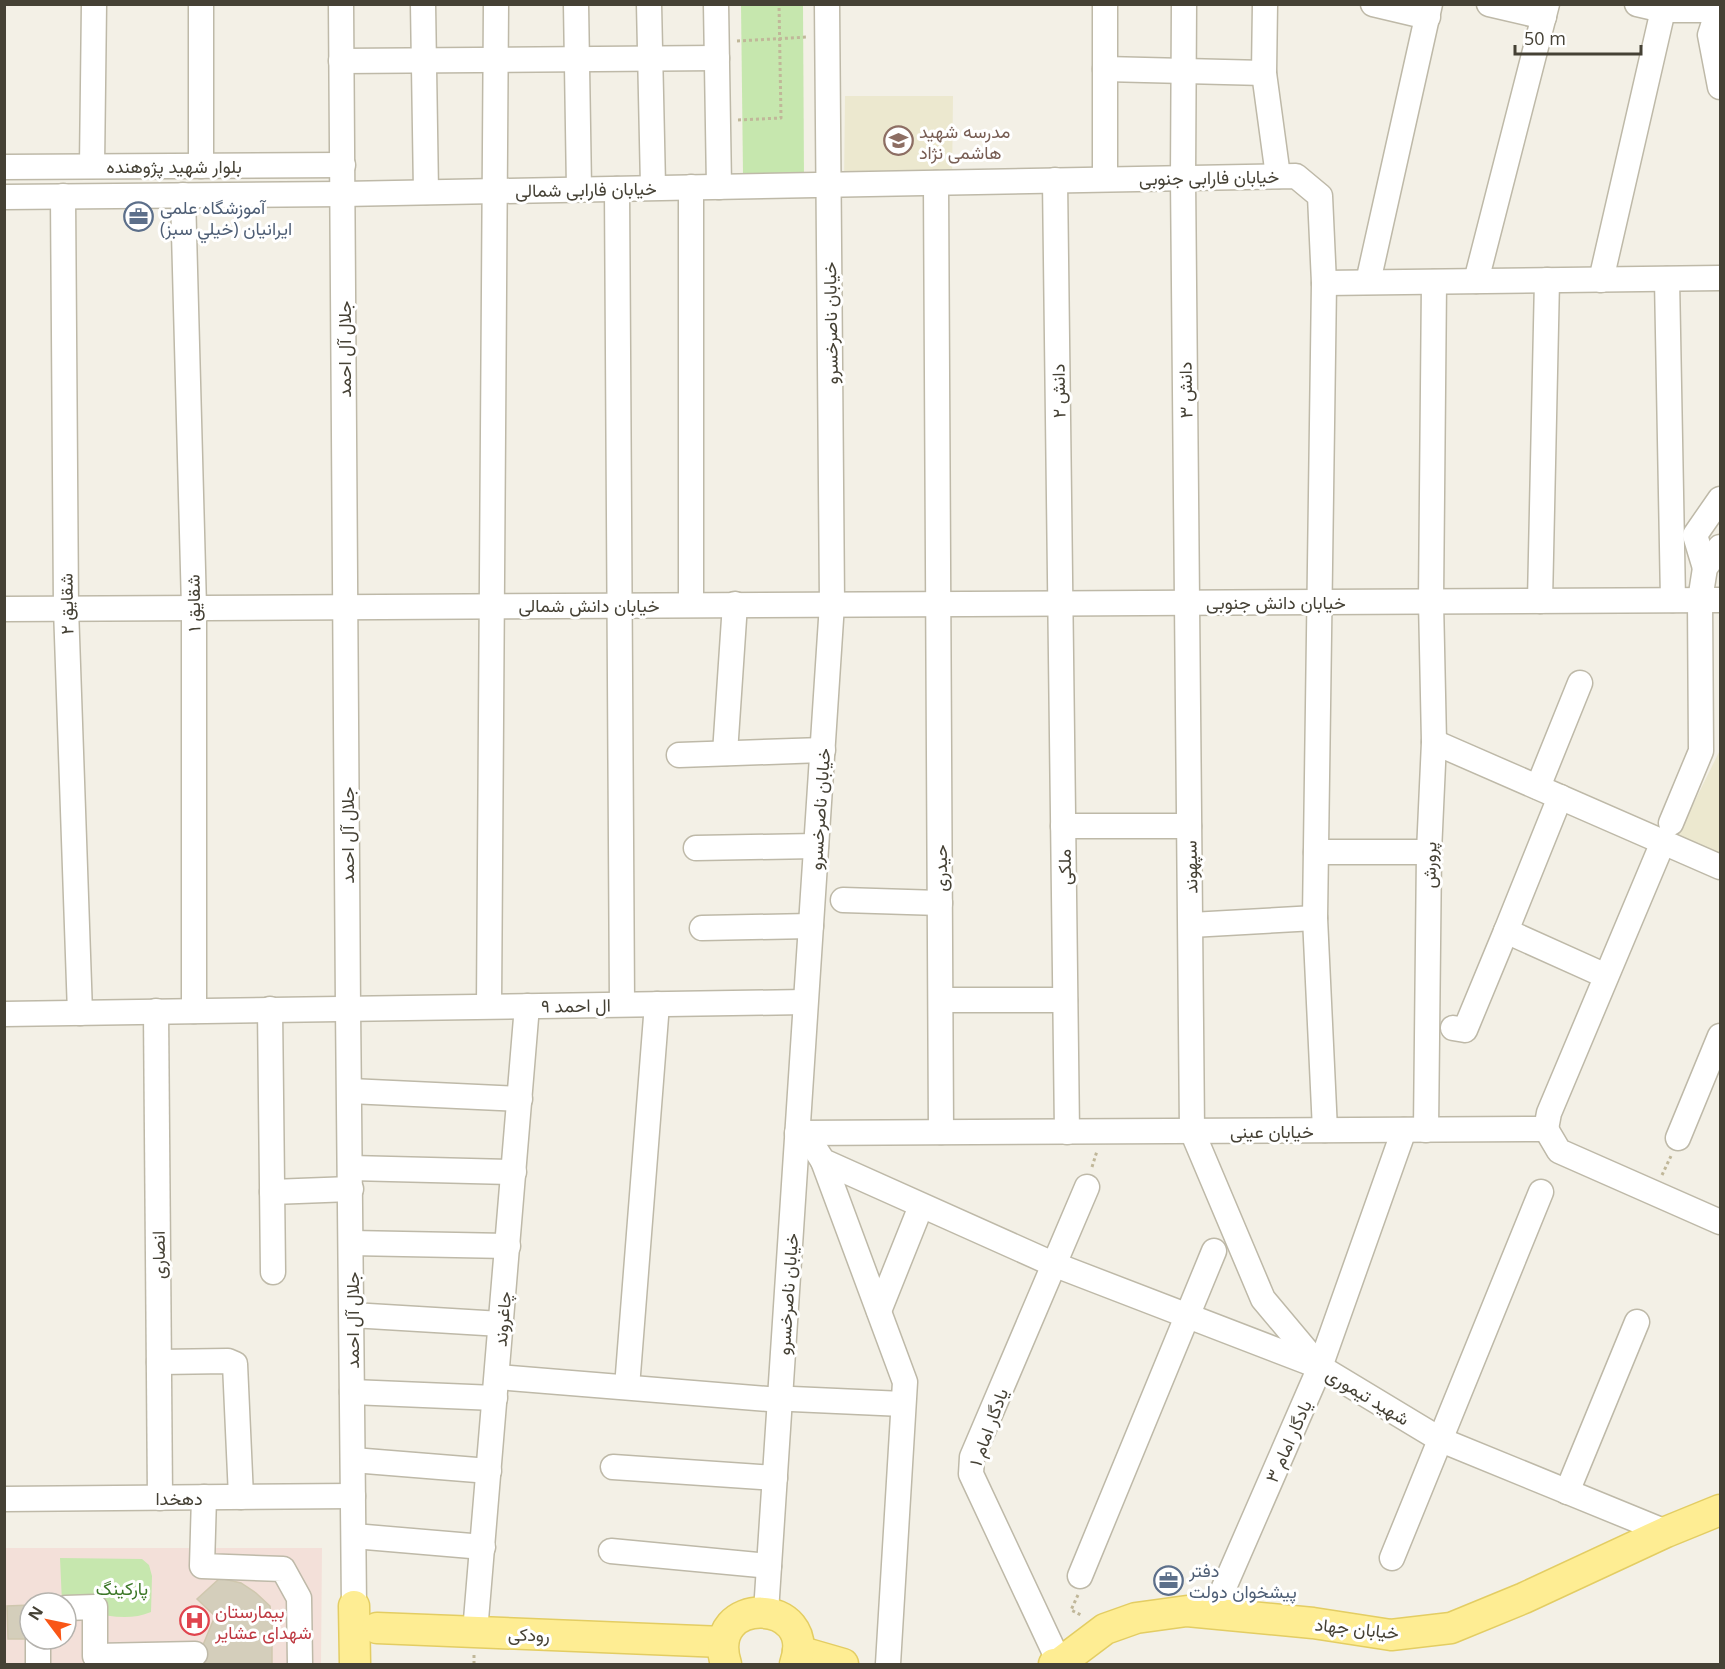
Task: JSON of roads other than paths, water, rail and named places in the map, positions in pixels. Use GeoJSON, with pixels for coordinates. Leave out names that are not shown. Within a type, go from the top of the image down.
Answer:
{"type":"FeatureCollection","features":[{"type":"Feature","properties":{"kind":"main road","name":"خیابان جهاد"},"geometry":{"type":"LineString","coordinates":[[1058,1664],[1105,1629],[1136,1618],[1187,1611],[1312,1623],[1391,1635],[1451,1628],[1524,1598],[1665,1532],[1720,1510]]}},
{"type":"Feature","properties":{"kind":"main road"},"geometry":{"type":"LineString","coordinates":[[354,1606],[377,1628],[356,1665]]}},
{"type":"Feature","properties":{"kind":"main road","name":"جلال آل احمد"},"geometry":{"type":"LineString","coordinates":[[354,1606],[356,1665]]}},
{"type":"Feature","properties":{"kind":"main road"},"geometry":{"type":"LineString","coordinates":[[724,1653],[727,1631],[734,1622],[744,1615],[766,1612],[777,1615],[793,1629],[797,1658],[843,1665]]}},
{"type":"Feature","properties":{"kind":"main road","name":"رودکی"},"geometry":{"type":"LineString","coordinates":[[377,1628],[476,1632],[724,1653]]}},
{"type":"Feature","properties":{"kind":"street"},"geometry":{"type":"LineString","coordinates":[[92,166],[94,4]]}},
{"type":"Feature","properties":{"kind":"street"},"geometry":{"type":"LineString","coordinates":[[201,4],[201,166]]}},
{"type":"Feature","properties":{"kind":"street","name":"جلال آل احمد"},"geometry":{"type":"LineString","coordinates":[[341,4],[354,1606]]}},
{"type":"Feature","properties":{"kind":"street"},"geometry":{"type":"LineString","coordinates":[[423,4],[426,192]]}},
{"type":"Feature","properties":{"kind":"street"},"geometry":{"type":"LineString","coordinates":[[489,1006],[496,4]]}},
{"type":"Feature","properties":{"kind":"street"},"geometry":{"type":"LineString","coordinates":[[576,4],[579,189]]}},
{"type":"Feature","properties":{"kind":"street"},"geometry":{"type":"LineString","coordinates":[[649,4],[653,186]]}},
{"type":"Feature","properties":{"kind":"street"},"geometry":{"type":"LineString","coordinates":[[716,4],[719,187]]}},
{"type":"Feature","properties":{"kind":"street","name":"خیابان ناصرخسرو"},"geometry":{"type":"LineString","coordinates":[[766,1612],[775,1478],[786,1399],[801,1133],[805,1002],[832,604],[827,4]]}},
{"type":"Feature","properties":{"kind":"street"},"geometry":{"type":"LineString","coordinates":[[1105,4],[1105,179]]}},
{"type":"Feature","properties":{"kind":"street","name":"دانش ۳"},"geometry":{"type":"LineString","coordinates":[[1184,4],[1183,178],[1188,602]]}},
{"type":"Feature","properties":{"kind":"street"},"geometry":{"type":"LineString","coordinates":[[1265,4],[1264,73],[1278,176]]}},
{"type":"Feature","properties":{"kind":"street"},"geometry":{"type":"LineString","coordinates":[[1637,4],[1663,10],[1719,11],[1710,35],[1720,87]]}},
{"type":"Feature","properties":{"kind":"street"},"geometry":{"type":"LineString","coordinates":[[1368,282],[1429,11],[1386,6]]}},
{"type":"Feature","properties":{"kind":"street"},"geometry":{"type":"LineString","coordinates":[[1476,281],[1545,11],[1504,6]]}},
{"type":"Feature","properties":{"kind":"street"},"geometry":{"type":"LineString","coordinates":[[1602,280],[1663,10]]}},
{"type":"Feature","properties":{"kind":"street"},"geometry":{"type":"LineString","coordinates":[[341,61],[651,59],[717,50]]}},
{"type":"Feature","properties":{"kind":"street"},"geometry":{"type":"LineString","coordinates":[[1105,69],[1264,73]]}},
{"type":"Feature","properties":{"kind":"street","name":"بلوار شهید پژوهنده"},"geometry":{"type":"LineString","coordinates":[[4,167],[343,165]]}},
{"type":"Feature","properties":{"kind":"street","name":"خیابان فارابی جنوبی"},"geometry":{"type":"LineString","coordinates":[[828,184],[1296,176],[1320,195],[1324,283],[1319,602]]}},
{"type":"Feature","properties":{"kind":"street","name":"دانش ۲"},"geometry":{"type":"LineString","coordinates":[[1055,180],[1061,603]]}},
{"type":"Feature","properties":{"kind":"street","name":"حیدری"},"geometry":{"type":"LineString","coordinates":[[936,183],[942,1132]]}},
{"type":"Feature","properties":{"kind":"street","name":"خیابان فارابی شمالی"},"geometry":{"type":"LineString","coordinates":[[343,194],[828,184]]}},
{"type":"Feature","properties":{"kind":"street"},"geometry":{"type":"LineString","coordinates":[[691,187],[691,604]]}},
{"type":"Feature","properties":{"kind":"street"},"geometry":{"type":"LineString","coordinates":[[617,189],[622,1004]]}},
{"type":"Feature","properties":{"kind":"street","name":"بلوار شهید پژوهنده"},"geometry":{"type":"LineString","coordinates":[[4,196],[343,194]]}},
{"type":"Feature","properties":{"kind":"street","name":"شقایق ۱"},"geometry":{"type":"LineString","coordinates":[[183,195],[194,607],[194,1011]]}},
{"type":"Feature","properties":{"kind":"street","name":"شقایق ۲"},"geometry":{"type":"LineString","coordinates":[[63,196],[66,608],[80,1013]]}},
{"type":"Feature","properties":{"kind":"street"},"geometry":{"type":"LineString","coordinates":[[1324,283],[1720,278]]}},
{"type":"Feature","properties":{"kind":"street"},"geometry":{"type":"LineString","coordinates":[[1667,279],[1683,534],[1673,600]]}},
{"type":"Feature","properties":{"kind":"street"},"geometry":{"type":"LineString","coordinates":[[1540,600],[1547,280]]}},
{"type":"Feature","properties":{"kind":"street","name":"پرورش"},"geometry":{"type":"LineString","coordinates":[[1415,1130],[1434,742],[1431,601],[1434,282]]}},
{"type":"Feature","properties":{"kind":"street"},"geometry":{"type":"LineString","coordinates":[[1683,534],[1720,499]]}},
{"type":"Feature","properties":{"kind":"street"},"geometry":{"type":"LineString","coordinates":[[1683,534],[1705,568],[1710,600],[1701,751],[1549,1113],[1546,1129],[1559,1151],[1720,1222]]}},
{"type":"Feature","properties":{"kind":"street"},"geometry":{"type":"LineString","coordinates":[[1705,568],[1720,546]]}},
{"type":"Feature","properties":{"kind":"street","name":"خیابان دانش جنوبی"},"geometry":{"type":"LineString","coordinates":[[832,604],[1710,600]]}},
{"type":"Feature","properties":{"kind":"street","name":"سپهوند"},"geometry":{"type":"LineString","coordinates":[[1188,602],[1192,1131]]}},
{"type":"Feature","properties":{"kind":"street"},"geometry":{"type":"LineString","coordinates":[[1319,602],[1316,918],[1325,1130]]}},
{"type":"Feature","properties":{"kind":"street","name":"ملکی"},"geometry":{"type":"LineString","coordinates":[[1061,603],[1067,1132]]}},
{"type":"Feature","properties":{"kind":"street"},"geometry":{"type":"LineString","coordinates":[[725,753],[735,604]]}},
{"type":"Feature","properties":{"kind":"street","name":"خیابان دانش شمالی"},"geometry":{"type":"LineString","coordinates":[[4,609],[832,604]]}},
{"type":"Feature","properties":{"kind":"street"},"geometry":{"type":"LineString","coordinates":[[1538,788],[1580,683]]}},
{"type":"Feature","properties":{"kind":"street"},"geometry":{"type":"LineString","coordinates":[[1434,742],[1560,797],[1667,832],[1720,867]]}},
{"type":"Feature","properties":{"kind":"street"},"geometry":{"type":"LineString","coordinates":[[680,755],[823,750]]}},
{"type":"Feature","properties":{"kind":"street"},"geometry":{"type":"LineString","coordinates":[[1453,1028],[1465,1030],[1560,797]]}},
{"type":"Feature","properties":{"kind":"street"},"geometry":{"type":"LineString","coordinates":[[1063,826],[1190,826]]}},
{"type":"Feature","properties":{"kind":"street"},"geometry":{"type":"LineString","coordinates":[[696,848],[816,846]]}},
{"type":"Feature","properties":{"kind":"street"},"geometry":{"type":"LineString","coordinates":[[1316,852],[1429,852]]}},
{"type":"Feature","properties":{"kind":"street"},"geometry":{"type":"LineString","coordinates":[[843,900],[940,903]]}},
{"type":"Feature","properties":{"kind":"street"},"geometry":{"type":"LineString","coordinates":[[1191,925],[1316,918]]}},
{"type":"Feature","properties":{"kind":"street"},"geometry":{"type":"LineString","coordinates":[[702,928],[811,926]]}},
{"type":"Feature","properties":{"kind":"street"},"geometry":{"type":"LineString","coordinates":[[1506,931],[1606,976]]}},
{"type":"Feature","properties":{"kind":"street"},"geometry":{"type":"LineString","coordinates":[[941,1000],[1065,1000]]}},
{"type":"Feature","properties":{"kind":"street","name":"ال احمد ۹"},"geometry":{"type":"LineString","coordinates":[[4,1014],[805,1002]]}},
{"type":"Feature","properties":{"kind":"street"},"geometry":{"type":"LineString","coordinates":[[627,1387],[657,1004]]}},
{"type":"Feature","properties":{"kind":"street","name":"چاغروند"},"geometry":{"type":"LineString","coordinates":[[476,1632],[527,1006]]}},
{"type":"Feature","properties":{"kind":"street"},"geometry":{"type":"LineString","coordinates":[[270,1009],[273,1272]]}},
{"type":"Feature","properties":{"kind":"street","name":"انصاری"},"geometry":{"type":"LineString","coordinates":[[156,1011],[160,1498]]}},
{"type":"Feature","properties":{"kind":"street"},"geometry":{"type":"LineString","coordinates":[[1678,1138],[1720,1036]]}},
{"type":"Feature","properties":{"kind":"street"},"geometry":{"type":"LineString","coordinates":[[350,1091],[520,1100]]}},
{"type":"Feature","properties":{"kind":"street","name":"خیابان عینی"},"geometry":{"type":"LineString","coordinates":[[801,1133],[1546,1129]]}},
{"type":"Feature","properties":{"kind":"street","name":"یادگار امام ۳"},"geometry":{"type":"LineString","coordinates":[[1212,1615],[1320,1367],[1415,1130]]}},
{"type":"Feature","properties":{"kind":"street","name":"شهید تیموری"},"geometry":{"type":"LineString","coordinates":[[1192,1131],[1263,1299],[1320,1367],[1441,1440],[1665,1532]]}},
{"type":"Feature","properties":{"kind":"street"},"geometry":{"type":"LineString","coordinates":[[801,1133],[823,1161],[879,1311],[904,1393],[888,1665]]}},
{"type":"Feature","properties":{"kind":"street"},"geometry":{"type":"LineString","coordinates":[[823,1161],[1053,1264],[1320,1367]]}},
{"type":"Feature","properties":{"kind":"street"},"geometry":{"type":"LineString","coordinates":[[272,1192],[351,1178],[514,1172]]}},
{"type":"Feature","properties":{"kind":"street","name":"یادگار امام ۱"},"geometry":{"type":"LineString","coordinates":[[1058,1664],[971,1474],[972,1457],[1087,1186]]}},
{"type":"Feature","properties":{"kind":"street"},"geometry":{"type":"LineString","coordinates":[[1392,1558],[1541,1192]]}},
{"type":"Feature","properties":{"kind":"street"},"geometry":{"type":"LineString","coordinates":[[879,1311],[921,1206]]}},
{"type":"Feature","properties":{"kind":"street"},"geometry":{"type":"LineString","coordinates":[[351,1243],[508,1246]]}},
{"type":"Feature","properties":{"kind":"street"},"geometry":{"type":"LineString","coordinates":[[1080,1576],[1215,1251]]}},
{"type":"Feature","properties":{"kind":"street"},"geometry":{"type":"LineString","coordinates":[[352,1315],[501,1324]]}},
{"type":"Feature","properties":{"kind":"street"},"geometry":{"type":"LineString","coordinates":[[1567,1492],[1637,1322]]}},
{"type":"Feature","properties":{"kind":"street"},"geometry":{"type":"LineString","coordinates":[[159,1362],[228,1361],[235,1364],[241,1497]]}},
{"type":"Feature","properties":{"kind":"street"},"geometry":{"type":"LineString","coordinates":[[352,1392],[496,1387],[627,1387],[786,1399],[904,1393]]}},
{"type":"Feature","properties":{"kind":"street"},"geometry":{"type":"LineString","coordinates":[[353,1460],[489,1471]]}},
{"type":"Feature","properties":{"kind":"street"},"geometry":{"type":"LineString","coordinates":[[613,1467],[775,1478]]}},
{"type":"Feature","properties":{"kind":"street","name":"دهخدا"},"geometry":{"type":"LineString","coordinates":[[4,1499],[353,1496]]}},
{"type":"Feature","properties":{"kind":"street"},"geometry":{"type":"LineString","coordinates":[[204,1497],[202,1566],[283,1569],[299,1598],[300,1665]]}},
{"type":"Feature","properties":{"kind":"street"},"geometry":{"type":"LineString","coordinates":[[354,1536],[483,1547]]}},
{"type":"Feature","properties":{"kind":"street"},"geometry":{"type":"LineString","coordinates":[[611,1551],[769,1566]]}},
{"type":"Feature","properties":{"kind":"street"},"geometry":{"type":"LineString","coordinates":[[78,1608],[96,1607],[95,1656],[195,1654]]}},
{"type":"Feature","properties":{"kind":"place","name":"مدرسه شهید ه‍اشمی نژاد"},"geometry":{"type":"Point","coordinates":[898,141]}},
{"type":"Feature","properties":{"kind":"place","name":"آموزشگاه علمی ایرانیان (خيلي سبز)"},"geometry":{"type":"Point","coordinates":[139,217]}},
{"type":"Feature","properties":{"kind":"place","name":"دفتر پیشخوان دولت"},"geometry":{"type":"Point","coordinates":[1168,1580]}},
{"type":"Feature","properties":{"kind":"place","name":"بیمارستان شهدای عشایر"},"geometry":{"type":"Point","coordinates":[194,1621]}},
{"type":"Feature","properties":{"kind":"park label","name":"پارکینگ"},"geometry":{"type":"Point","coordinates":[122,1588]}}]}
